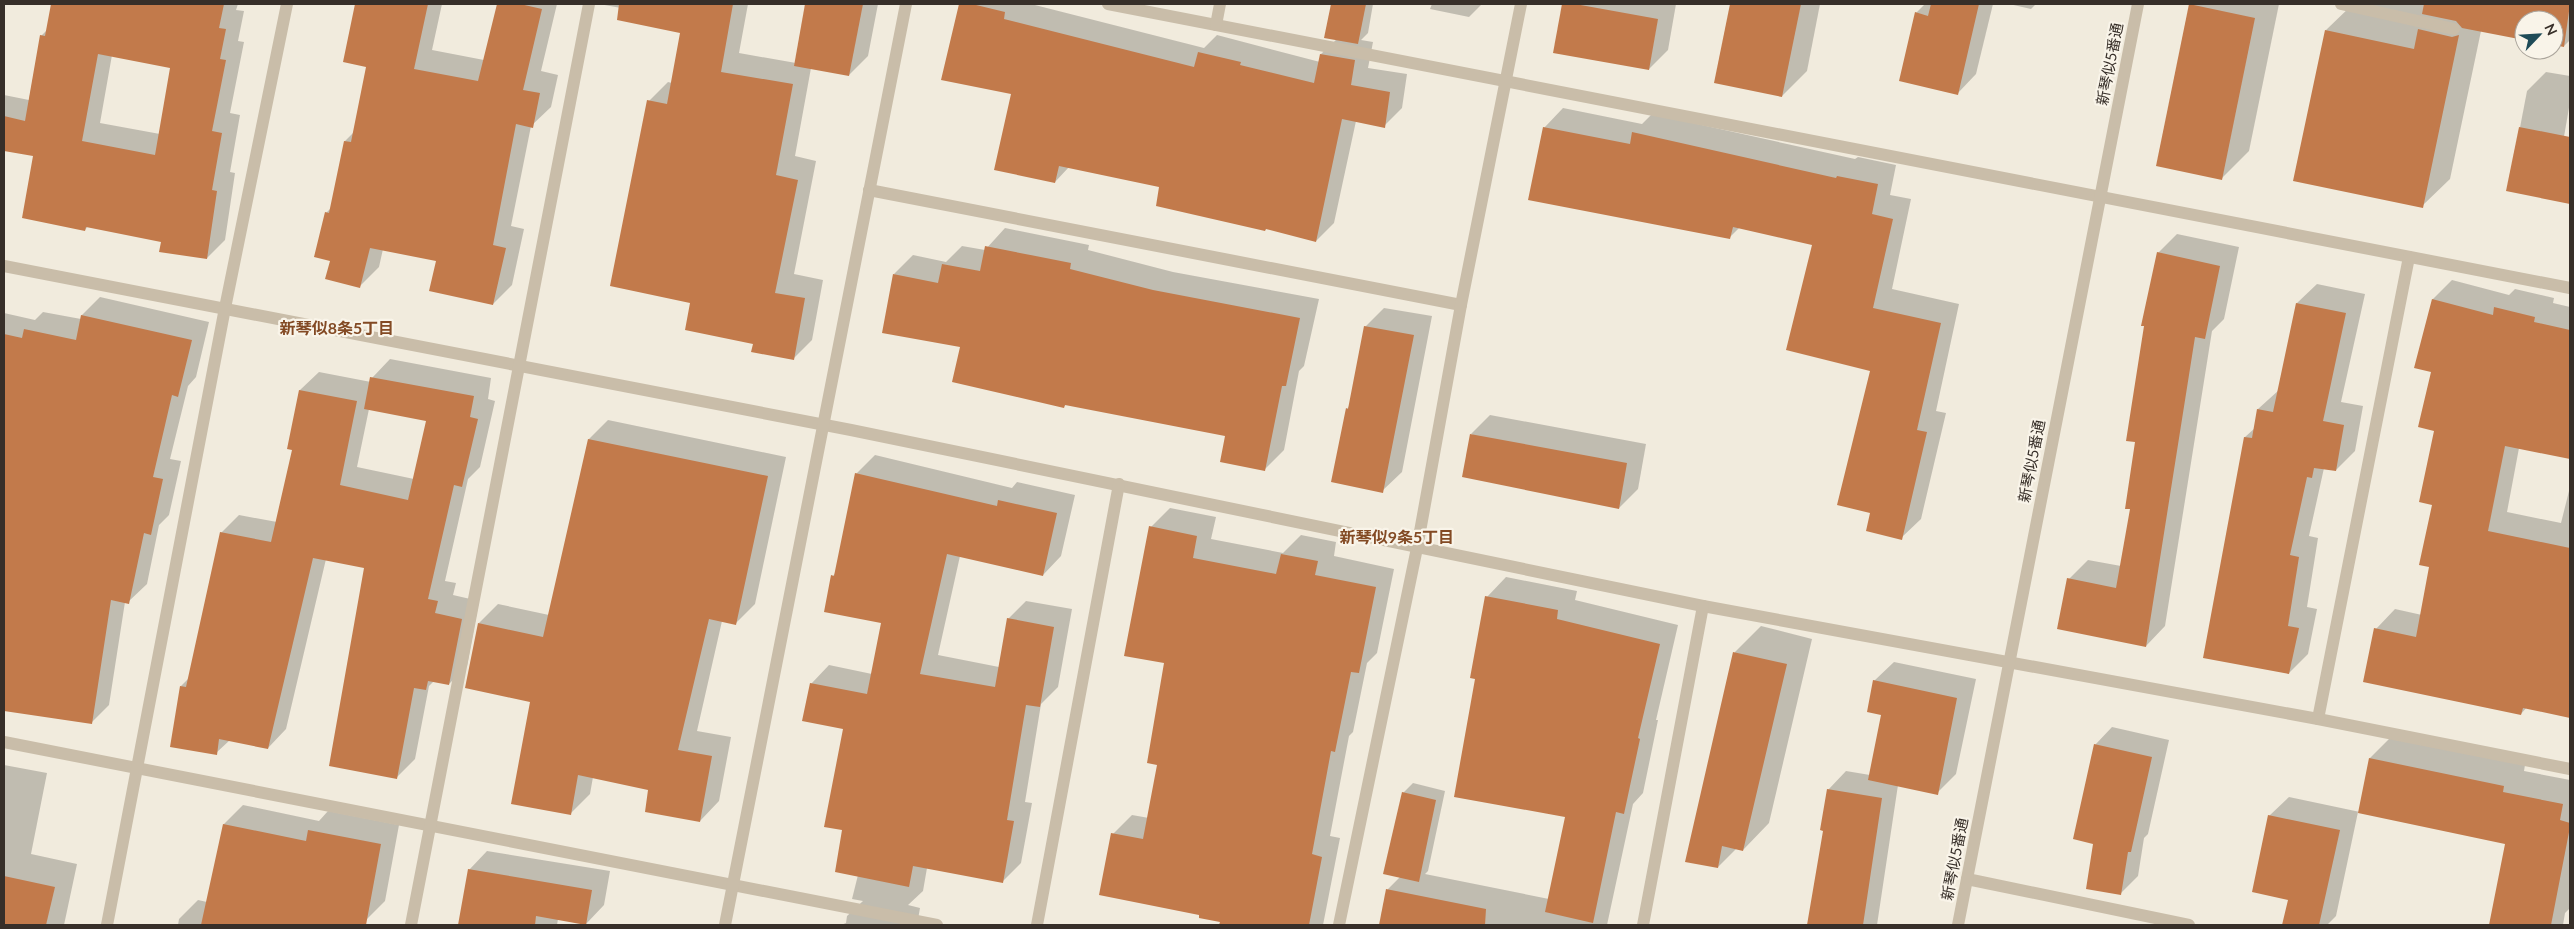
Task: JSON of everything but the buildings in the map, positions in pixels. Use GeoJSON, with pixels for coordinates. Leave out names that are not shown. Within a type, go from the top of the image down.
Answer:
{"type":"FeatureCollection","features":[{"type":"Feature","properties":{"kind":"street"},"geometry":{"type":"LineString","coordinates":[[108,925],[225,308],[287,4]]}},
{"type":"Feature","properties":{"kind":"street"},"geometry":{"type":"LineString","coordinates":[[411,925],[589,4]]}},
{"type":"Feature","properties":{"kind":"street"},"geometry":{"type":"LineString","coordinates":[[726,925],[906,4]]}},
{"type":"Feature","properties":{"kind":"street"},"geometry":{"type":"LineString","coordinates":[[1108,4],[2570,288]]}},
{"type":"Feature","properties":{"kind":"street"},"geometry":{"type":"LineString","coordinates":[[1216,25],[1220,4]]}},
{"type":"Feature","properties":{"kind":"street"},"geometry":{"type":"LineString","coordinates":[[1339,925],[1417,548],[1460,305],[1507,81],[1521,4]]}},
{"type":"Feature","properties":{"kind":"street","name":"新琴似5番通"},"geometry":{"type":"LineString","coordinates":[[1958,925],[2138,4]]}},
{"type":"Feature","properties":{"kind":"street"},"geometry":{"type":"LineString","coordinates":[[2341,4],[2454,29]]}},
{"type":"Feature","properties":{"kind":"street"},"geometry":{"type":"LineString","coordinates":[[869,190],[1460,305]]}},
{"type":"Feature","properties":{"kind":"street"},"geometry":{"type":"LineString","coordinates":[[2318,718],[2409,257]]}},
{"type":"Feature","properties":{"kind":"street"},"geometry":{"type":"LineString","coordinates":[[4,266],[823,424],[1703,606],[2318,718],[2570,769]]}},
{"type":"Feature","properties":{"kind":"street"},"geometry":{"type":"LineString","coordinates":[[1037,925],[1120,484]]}},
{"type":"Feature","properties":{"kind":"street"},"geometry":{"type":"LineString","coordinates":[[1643,925],[1703,606]]}},
{"type":"Feature","properties":{"kind":"street"},"geometry":{"type":"LineString","coordinates":[[4,742],[937,925]]}},
{"type":"Feature","properties":{"kind":"street"},"geometry":{"type":"LineString","coordinates":[[1967,879],[2188,925]]}},
{"type":"Feature","properties":{"kind":"district","name":"新琴似8条5丁目"},"geometry":{"type":"Point","coordinates":[337,327]}},
{"type":"Feature","properties":{"kind":"district","name":"新琴似9条5丁目"},"geometry":{"type":"Point","coordinates":[1397,536]}}]}
